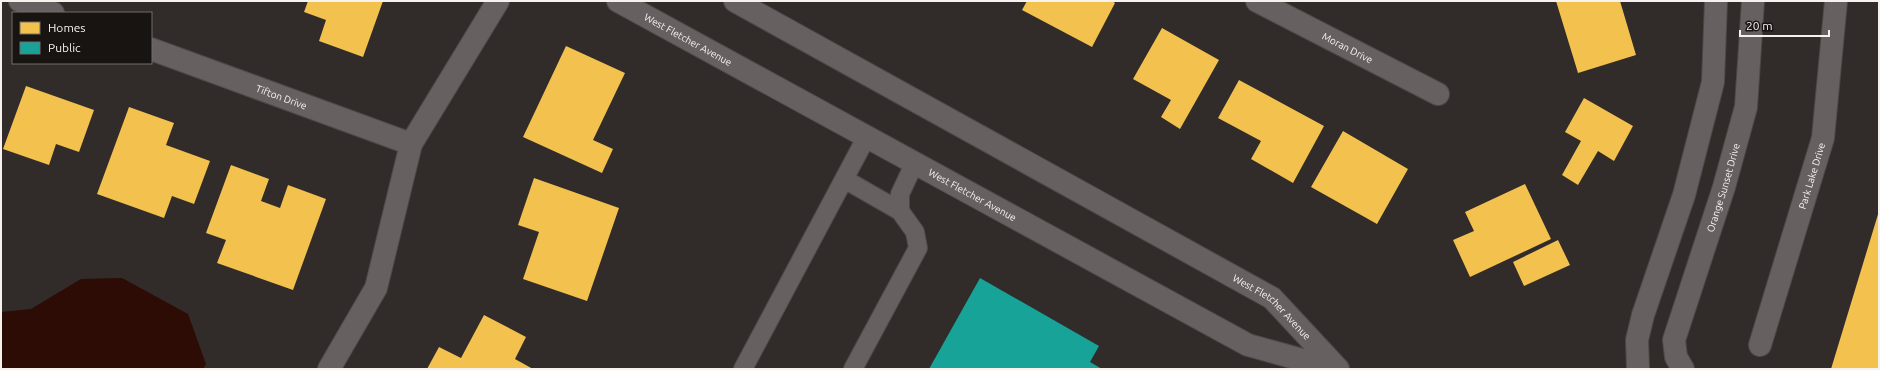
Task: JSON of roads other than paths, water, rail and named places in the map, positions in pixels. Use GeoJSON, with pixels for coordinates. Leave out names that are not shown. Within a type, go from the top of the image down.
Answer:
{"type":"FeatureCollection","features":[{"type":"Feature","properties":{"kind":"street"},"geometry":{"type":"LineString","coordinates":[[20,1],[49,12]]}},
{"type":"Feature","properties":{"kind":"street"},"geometry":{"type":"LineString","coordinates":[[329,369],[376,288],[411,144],[498,1]]}},
{"type":"Feature","properties":{"kind":"street","name":"West Fletcher Avenue"},"geometry":{"type":"LineString","coordinates":[[618,1],[1248,345],[1336,369]]}},
{"type":"Feature","properties":{"kind":"street","name":"West Fletcher Avenue"},"geometry":{"type":"LineString","coordinates":[[735,1],[1272,298],[1336,369]]}},
{"type":"Feature","properties":{"kind":"street","name":"Moran Drive"},"geometry":{"type":"LineString","coordinates":[[1257,1],[1438,94]]}},
{"type":"Feature","properties":{"kind":"street"},"geometry":{"type":"LineString","coordinates":[[1638,369],[1636,340],[1643,315],[1684,195],[1713,82],[1716,1]]}},
{"type":"Feature","properties":{"kind":"street","name":"Orange Sunset Drive"},"geometry":{"type":"LineString","coordinates":[[1683,369],[1676,357],[1674,340],[1724,187],[1746,107],[1753,1]]}},
{"type":"Feature","properties":{"kind":"street","name":"Park Lake Drive"},"geometry":{"type":"LineString","coordinates":[[1760,345],[1822,138],[1836,1]]}},
{"type":"Feature","properties":{"kind":"street","name":"Tifton Drive"},"geometry":{"type":"LineString","coordinates":[[152,49],[411,144]]}},
{"type":"Feature","properties":{"kind":"lane"},"geometry":{"type":"LineString","coordinates":[[743,369],[867,136]]}},
{"type":"Feature","properties":{"kind":"lane"},"geometry":{"type":"LineString","coordinates":[[900,211],[900,194],[915,162]]}},
{"type":"Feature","properties":{"kind":"lane"},"geometry":{"type":"LineString","coordinates":[[844,179],[900,211],[915,232],[918,248],[853,369]]}}]}
